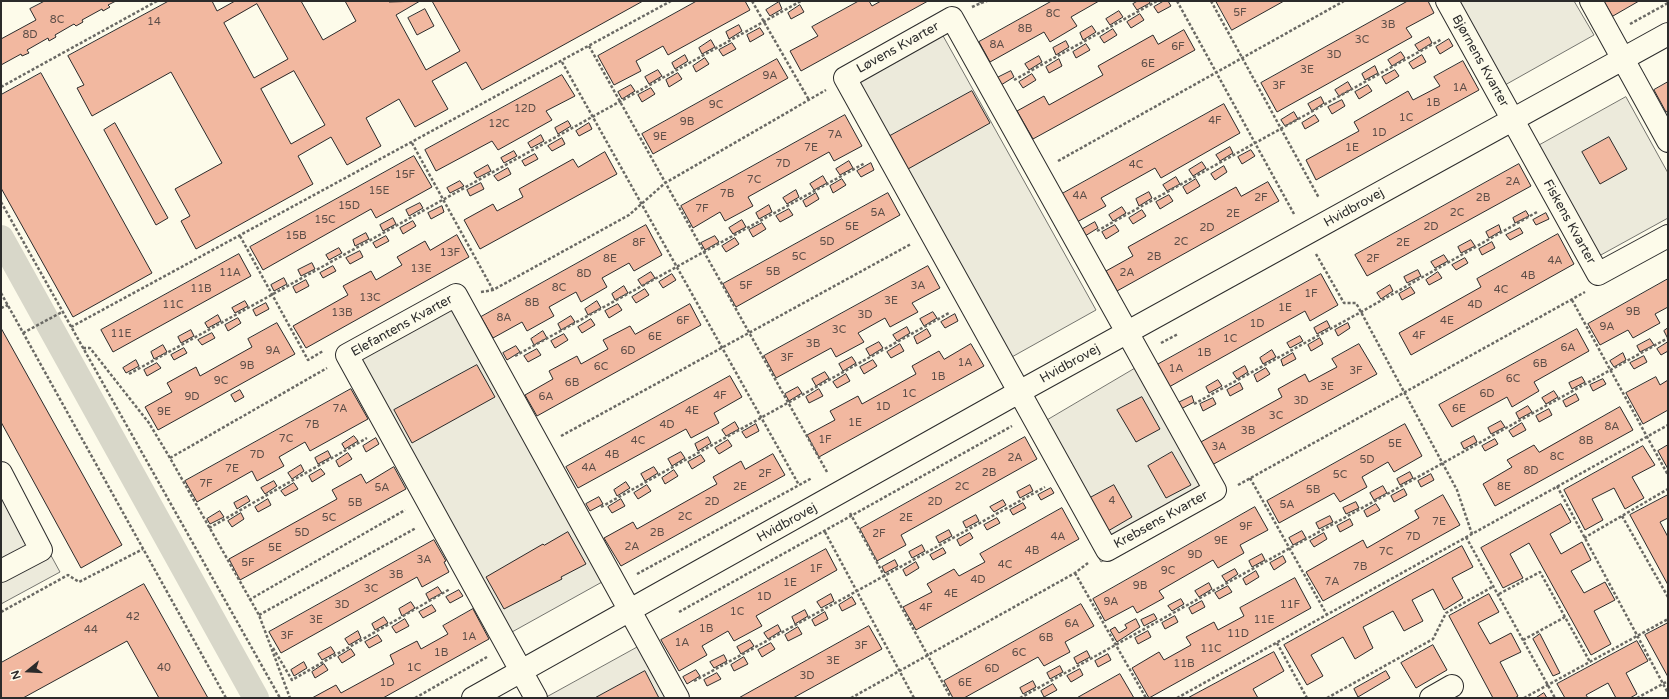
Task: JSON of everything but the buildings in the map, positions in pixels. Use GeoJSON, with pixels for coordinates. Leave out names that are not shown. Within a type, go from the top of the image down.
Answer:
{"type":"FeatureCollection","features":[{"type":"Feature","properties":{"kind":"street","name":"Bjørnens Kvarter"},"geometry":{"type":"LineString","coordinates":[[1447,1],[1513,120]]}},
{"type":"Feature","properties":{"kind":"street"},"geometry":{"type":"LineString","coordinates":[[1591,1],[1668,141]]}},
{"type":"Feature","properties":{"kind":"street","name":"Løvens Kvarter"},"geometry":{"type":"LineString","coordinates":[[1019,392],[845,78],[952,18],[1127,332]]}},
{"type":"Feature","properties":{"kind":"street","name":"Hvidbrovej"},"geometry":{"type":"LineString","coordinates":[[473,698],[1019,392],[1668,34]]}},
{"type":"Feature","properties":{"kind":"street","name":"Fiskens Kvarter"},"geometry":{"type":"LineString","coordinates":[[1513,120],[1598,274],[1668,236]]}},
{"type":"Feature","properties":{"kind":"street","name":"Elefantens Kvarter"},"geometry":{"type":"LineString","coordinates":[[536,698],[347,355],[456,295],[676,695]]}},
{"type":"Feature","properties":{"kind":"street","name":"Krebsens Kvarter"},"geometry":{"type":"LineString","coordinates":[[1019,392],[1107,550],[1215,490],[1127,332]]}},
{"type":"Feature","properties":{"kind":"street"},"geometry":{"type":"LineString","coordinates":[[1,473],[41,550],[1,572]]}},
{"type":"Feature","properties":{"kind":"street"},"geometry":{"type":"LineString","coordinates":[[1431,698],[1452,686]]}},
{"type":"Feature","properties":{"kind":"path"},"geometry":{"type":"LineString","coordinates":[[1,87],[155,1]]}},
{"type":"Feature","properties":{"kind":"path"},"geometry":{"type":"LineString","coordinates":[[71,327],[157,278],[240,236],[562,62],[671,1]]}},
{"type":"Feature","properties":{"kind":"path"},"geometry":{"type":"LineString","coordinates":[[752,1],[809,100]]}},
{"type":"Feature","properties":{"kind":"path"},"geometry":{"type":"LineString","coordinates":[[129,374],[443,199],[593,118],[620,101],[801,1]]}},
{"type":"Feature","properties":{"kind":"path"},"geometry":{"type":"LineString","coordinates":[[981,3],[987,1]]}},
{"type":"Feature","properties":{"kind":"path"},"geometry":{"type":"LineString","coordinates":[[993,92],[1156,1]]}},
{"type":"Feature","properties":{"kind":"path"},"geometry":{"type":"LineString","coordinates":[[1177,1],[1344,304],[1356,303],[1361,312],[1457,490],[1472,534]]}},
{"type":"Feature","properties":{"kind":"path"},"geometry":{"type":"LineString","coordinates":[[1211,1],[1319,198]]}},
{"type":"Feature","properties":{"kind":"path"},"geometry":{"type":"LineString","coordinates":[[1038,172],[1344,1]]}},
{"type":"Feature","properties":{"kind":"path"},"geometry":{"type":"LineString","coordinates":[[1610,35],[1668,3]]}},
{"type":"Feature","properties":{"kind":"path"},"geometry":{"type":"LineString","coordinates":[[1077,242],[1462,28]]}},
{"type":"Feature","properties":{"kind":"path"},"geometry":{"type":"LineString","coordinates":[[589,46],[852,516],[951,698]]}},
{"type":"Feature","properties":{"kind":"path"},"geometry":{"type":"LineString","coordinates":[[562,62],[799,485]]}},
{"type":"Feature","properties":{"kind":"path"},"geometry":{"type":"LineString","coordinates":[[456,295],[492,290],[629,215],[665,183],[845,78]]}},
{"type":"Feature","properties":{"kind":"path"},"geometry":{"type":"LineString","coordinates":[[412,143],[492,290]]}},
{"type":"Feature","properties":{"kind":"path"},"geometry":{"type":"LineString","coordinates":[[495,366],[678,268],[704,252],[886,152]]}},
{"type":"Feature","properties":{"kind":"path"},"geometry":{"type":"LineString","coordinates":[[1173,415],[1361,312],[1557,200]]}},
{"type":"Feature","properties":{"kind":"path"},"geometry":{"type":"LineString","coordinates":[[1,202],[280,698]]}},
{"type":"Feature","properties":{"kind":"path"},"geometry":{"type":"LineString","coordinates":[[540,447],[930,233]]}},
{"type":"Feature","properties":{"kind":"path"},"geometry":{"type":"LineString","coordinates":[[170,458],[340,361],[347,355],[332,346],[308,360],[240,236]]}},
{"type":"Feature","properties":{"kind":"path"},"geometry":{"type":"LineString","coordinates":[[1215,490],[1230,489],[1572,300],[1596,286],[1598,274]]}},
{"type":"Feature","properties":{"kind":"path"},"geometry":{"type":"LineString","coordinates":[[1,293],[226,698]]}},
{"type":"Feature","properties":{"kind":"path"},"geometry":{"type":"LineString","coordinates":[[1572,300],[1668,475]]}},
{"type":"Feature","properties":{"kind":"path"},"geometry":{"type":"LineString","coordinates":[[579,519],[969,302]]}},
{"type":"Feature","properties":{"kind":"path"},"geometry":{"type":"LineString","coordinates":[[1,308],[8,305]]}},
{"type":"Feature","properties":{"kind":"path"},"geometry":{"type":"LineString","coordinates":[[23,333],[62,312]]}},
{"type":"Feature","properties":{"kind":"path"},"geometry":{"type":"LineString","coordinates":[[1020,698],[1668,338]]}},
{"type":"Feature","properties":{"kind":"path"},"geometry":{"type":"LineString","coordinates":[[83,348],[90,348],[149,423],[170,458],[258,615],[270,642],[290,698]]}},
{"type":"Feature","properties":{"kind":"path"},"geometry":{"type":"LineString","coordinates":[[676,614],[1032,415]]}},
{"type":"Feature","properties":{"kind":"path"},"geometry":{"type":"LineString","coordinates":[[1177,698],[1668,425]]}},
{"type":"Feature","properties":{"kind":"path"},"geometry":{"type":"LineString","coordinates":[[209,528],[387,427]]}},
{"type":"Feature","properties":{"kind":"path"},"geometry":{"type":"LineString","coordinates":[[676,695],[884,575],[1066,476]]}},
{"type":"Feature","properties":{"kind":"path"},"geometry":{"type":"LineString","coordinates":[[1250,478],[1327,615]]}},
{"type":"Feature","properties":{"kind":"path"},"geometry":{"type":"LineString","coordinates":[[1557,486],[1668,693]]}},
{"type":"Feature","properties":{"kind":"path"},"geometry":{"type":"LineString","coordinates":[[1584,538],[1668,489]]}},
{"type":"Feature","properties":{"kind":"path"},"geometry":{"type":"LineString","coordinates":[[249,600],[431,507]]}},
{"type":"Feature","properties":{"kind":"path"},"geometry":{"type":"LineString","coordinates":[[258,615],[431,507]]}},
{"type":"Feature","properties":{"kind":"path"},"geometry":{"type":"LineString","coordinates":[[1622,516],[1668,597]]}},
{"type":"Feature","properties":{"kind":"path"},"geometry":{"type":"LineString","coordinates":[[824,532],[914,698]]}},
{"type":"Feature","properties":{"kind":"path"},"geometry":{"type":"LineString","coordinates":[[1466,537],[1499,594],[1555,698]]}},
{"type":"Feature","properties":{"kind":"path"},"geometry":{"type":"LineString","coordinates":[[1,612],[68,575],[79,582],[143,549]]}},
{"type":"Feature","properties":{"kind":"path"},"geometry":{"type":"LineString","coordinates":[[851,698],[1075,573],[1107,550]]}},
{"type":"Feature","properties":{"kind":"path"},"geometry":{"type":"LineString","coordinates":[[1499,594],[1540,572],[1590,662]]}},
{"type":"Feature","properties":{"kind":"path"},"geometry":{"type":"LineString","coordinates":[[1075,573],[1146,698]]}},
{"type":"Feature","properties":{"kind":"path"},"geometry":{"type":"LineString","coordinates":[[270,642],[292,680],[470,578]]}},
{"type":"Feature","properties":{"kind":"path"},"geometry":{"type":"LineString","coordinates":[[1327,698],[1433,639],[1446,613],[1494,586]]}},
{"type":"Feature","properties":{"kind":"path"},"geometry":{"type":"LineString","coordinates":[[1523,640],[1565,617]]}},
{"type":"Feature","properties":{"kind":"path"},"geometry":{"type":"LineString","coordinates":[[1524,698],[1668,619]]}},
{"type":"Feature","properties":{"kind":"path"},"geometry":{"type":"LineString","coordinates":[[1277,642],[1307,698]]}},
{"type":"Feature","properties":{"kind":"path"},"geometry":{"type":"LineString","coordinates":[[414,698],[508,646]]}},
{"type":"Feature","properties":{"kind":"path"},"geometry":{"type":"LineString","coordinates":[[1638,698],[1668,681]]}},
{"type":"Feature","properties":{"kind":"shaded area"},"geometry":{"type":"Polygon","coordinates":[[[1458,1],[1574,1],[1594,35],[1505,85],[1458,1]]]}},
{"type":"Feature","properties":{"kind":"shaded area"},"geometry":{"type":"Polygon","coordinates":[[[942,34],[1096,310],[1010,358],[856,82],[942,34]]]}},
{"type":"Feature","properties":{"kind":"shaded area"},"geometry":{"type":"Polygon","coordinates":[[[1626,97],[1668,173],[1668,218],[1599,256],[1538,146],[1626,97]]]}},
{"type":"Feature","properties":{"kind":"shaded area"},"geometry":{"type":"Polygon","coordinates":[[[456,295],[611,577],[503,637],[353,365],[456,295]]]}},
{"type":"Feature","properties":{"kind":"shaded area"},"geometry":{"type":"Polygon","coordinates":[[[1146,362],[1222,497],[1101,562],[1029,431],[1146,362]]]}},
{"type":"Feature","properties":{"kind":"shaded area"},"geometry":{"type":"Polygon","coordinates":[[[1,464],[60,572],[1,604],[1,464]]]}},
{"type":"Feature","properties":{"kind":"shaded area"},"geometry":{"type":"Polygon","coordinates":[[[647,642],[678,698],[545,698],[647,642]]]}},
{"type":"Feature","properties":{"kind":"waterway"},"geometry":{"type":"LineString","coordinates":[[1,238],[256,698]]}}]}
